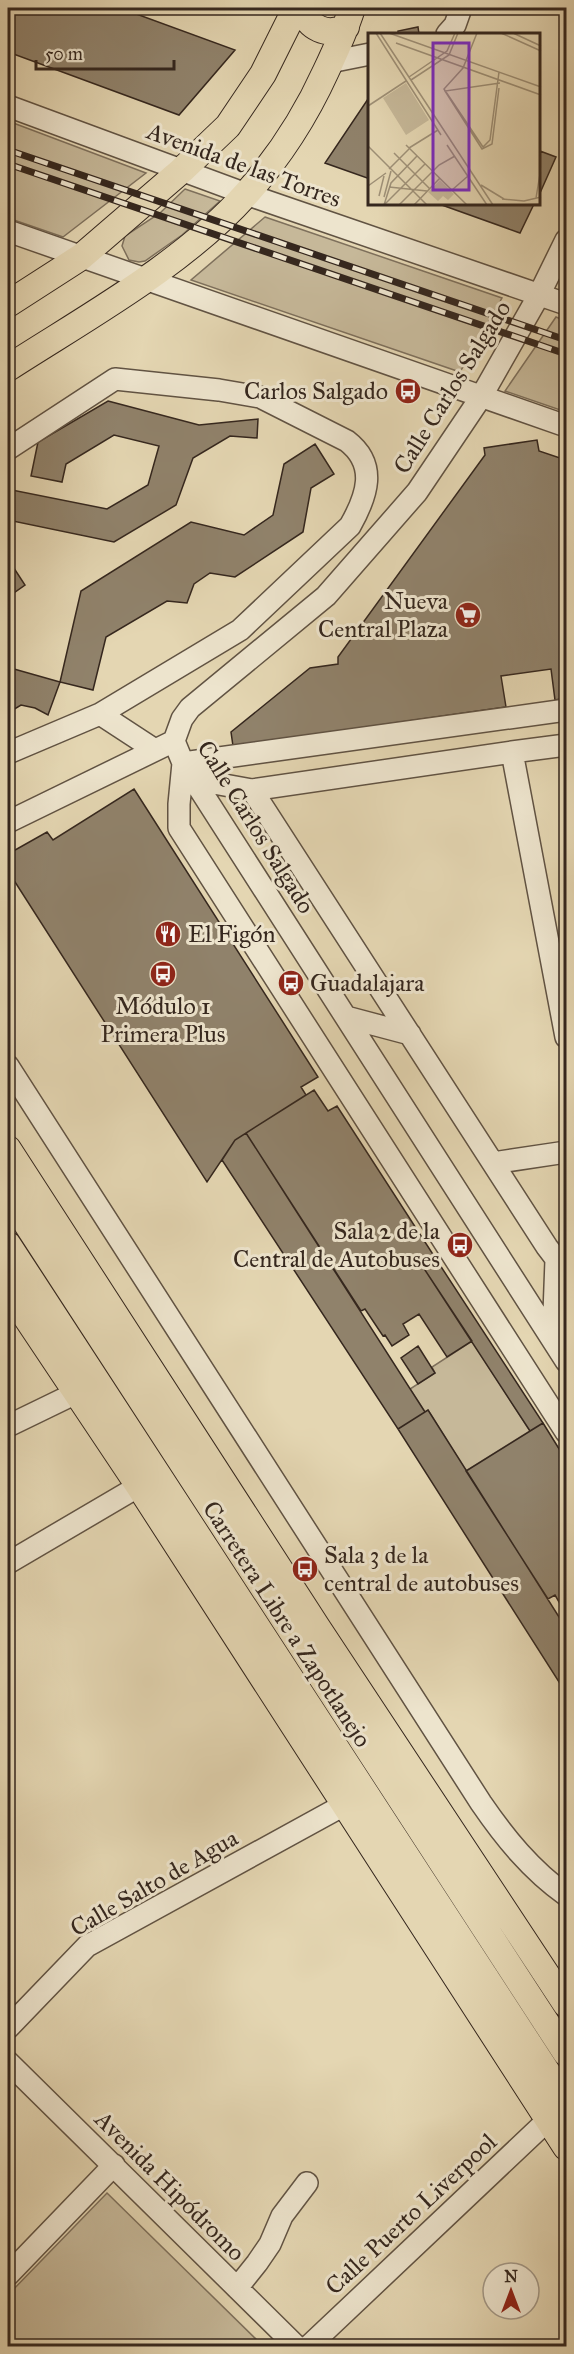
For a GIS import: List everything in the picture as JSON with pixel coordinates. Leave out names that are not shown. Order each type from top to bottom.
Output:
[{"type":"main road","points":[[8,304],[81,256],[182,170],[228,126],[263,74],[296,8]]},
{"type":"main road","points":[[302,8],[309,22],[323,31],[339,31],[349,17]]},
{"type":"main road","points":[[8,368],[145,279],[191,245],[246,194],[285,144],[314,97],[349,17]]},
{"type":"main road","name":"Carretera Libre a Zapotlanejo","points":[[8,1149],[317,1627],[567,2004]]},
{"type":"main road","name":"Carretera Libre a Zapotlanejo","points":[[8,1195],[567,2053]]},
{"type":"main road","name":"Carretera Libre a Zapotlanejo","points":[[8,1245],[567,2101]]},
{"type":"main road","name":"Carretera Libre a Zapotlanejo","points":[[8,1290],[139,1486],[567,2147]]},
{"type":"main road","points":[[317,1627],[380,1738],[446,1869]]},
{"type":"street","points":[[448,33],[455,25],[462,8]]},
{"type":"street","points":[[330,62],[368,54]]},
{"type":"street","name":"Avenida de las Torres","points":[[8,105],[246,194],[567,304]]},
{"type":"street","points":[[8,231],[567,426]]},
{"type":"street","name":"Calle Carlos Salgado","points":[[567,240],[539,295],[481,397],[417,492],[326,596],[190,708],[165,745],[186,768],[567,1361]]},
{"type":"street","points":[[8,449],[115,379],[219,390],[260,398],[347,441],[358,450],[365,464],[367,480],[362,506],[350,526],[240,630],[100,714],[8,753]]},
{"type":"street","points":[[186,768],[567,710]]},
{"type":"street","points":[[100,714],[165,745]]},
{"type":"street","points":[[8,822],[165,745]]},
{"type":"street","points":[[186,768],[208,782],[252,790],[567,745]]},
{"type":"street","points":[[512,752],[567,1037]]},
{"type":"street","points":[[186,768],[179,804],[179,828],[567,1432]]},
{"type":"street","points":[[252,790],[561,1266],[553,1340]]},
{"type":"street","points":[[346,1017],[410,1034]]},
{"type":"street","points":[[8,1066],[481,1803],[506,1839],[524,1859],[567,1895]]},
{"type":"street","points":[[494,1163],[567,1152]]},
{"type":"street","points":[[8,1426],[76,1393]]},
{"type":"street","points":[[8,1563],[139,1486]]},
{"type":"street","name":"Calle Salto de Agua","points":[[8,2028],[87,1946],[344,1805]]},
{"type":"street","name":"Avenida Hipódromo","points":[[8,2062],[296,2346]]},
{"type":"street","name":"Calle Puerto Liverpool","points":[[309,2346],[549,2119]]},
{"type":"street","points":[[8,2275],[114,2165]]},
{"type":"street","points":[[237,2288],[270,2244],[282,2216],[307,2182]]},
{"type":"shaded area","points":[[8,121],[146,173],[63,237],[8,218]]},
{"type":"shaded area","points":[[185,189],[220,201],[182,235],[145,261],[129,260],[122,246],[125,236],[160,213]]},
{"type":"shaded area","points":[[265,217],[502,298],[460,372],[191,280]]},
{"type":"shaded area","points":[[556,317],[566,321],[566,412],[505,391]]},
{"type":"shaded area","points":[[472,1341],[530,1431],[466,1471],[428,1410],[425,1412],[410,1389],[435,1373],[432,1367]]},
{"type":"shaded area","points":[[107,2193],[263,2346],[8,2346],[8,2295]]},
{"type":"building","points":[[8,8],[120,8],[235,50],[179,115],[8,52]]},
{"type":"building","points":[[418,27],[419,33],[398,33],[398,31]]},
{"type":"building","points":[[368,99],[368,178],[325,163]]},
{"type":"building","points":[[541,151],[556,157],[541,191]]},
{"type":"building","points":[[445,206],[533,206],[520,233]]},
{"type":"building","points":[[108,401],[199,425],[258,419],[257,438],[230,436],[193,458],[176,505],[114,542],[13,521],[8,525],[8,492],[12,490],[107,509],[148,485],[159,446],[114,435],[66,464],[62,482],[31,476],[38,442]]},
{"type":"building","name":"Nueva Central Plaza","points":[[537,440],[539,451],[566,460],[566,698],[555,700],[551,669],[501,676],[506,707],[233,746],[231,732],[310,668],[338,664],[338,657],[485,455],[484,448]]},
{"type":"building","points":[[315,444],[334,474],[311,488],[303,532],[235,577],[210,573],[194,584],[187,603],[167,601],[106,637],[93,690],[60,682],[81,591],[191,522],[244,535],[273,515],[284,464]]},
{"type":"building","points":[[8,559],[25,585],[8,597]]},
{"type":"building","points":[[14,669],[60,682],[48,715],[35,708],[21,705],[8,713],[8,673]]},
{"type":"building","name":"Módulo 1 Primera Plus","points":[[134,789],[318,1077],[301,1087],[306,1095],[235,1140],[207,1182],[8,871],[8,854],[47,832],[53,840]]},
{"type":"building","points":[[314,1090],[328,1111],[337,1106],[436,1259],[423,1267],[472,1341],[447,1357],[419,1314],[403,1324],[409,1335],[392,1346],[385,1335],[383,1336],[365,1309],[361,1311],[246,1133]]},
{"type":"building","points":[[246,1133],[425,1412],[398,1429],[222,1160],[235,1140]]},
{"type":"building","points":[[436,1259],[543,1423],[530,1431],[423,1267]]},
{"type":"building","points":[[418,1346],[435,1373],[418,1384],[401,1358]]},
{"type":"building","points":[[428,1410],[566,1628],[566,1693],[398,1429]]},
{"type":"building","points":[[543,1423],[566,1460],[566,1614],[555,1595],[548,1599],[466,1471]]},
{"type":"railway","points":[[8,150],[566,340]]},
{"type":"railway","points":[[8,164],[566,354]]},
{"type":"place","name":"Carlos Salgado","points":[[408,391]]},
{"type":"place","name":"Nueva Central Plaza","points":[[468,615]]},
{"type":"place","name":"El Figón","points":[[168,934]]},
{"type":"place","name":"Módulo 1 Primera Plus","points":[[163,974]]},
{"type":"place","name":"Guadalajara","points":[[291,983]]},
{"type":"place","name":"Sala 2 de la Central de Autobuses","points":[[460,1245]]},
{"type":"place","name":"Sala 3 de la central de autobuses","points":[[305,1569]]}]
